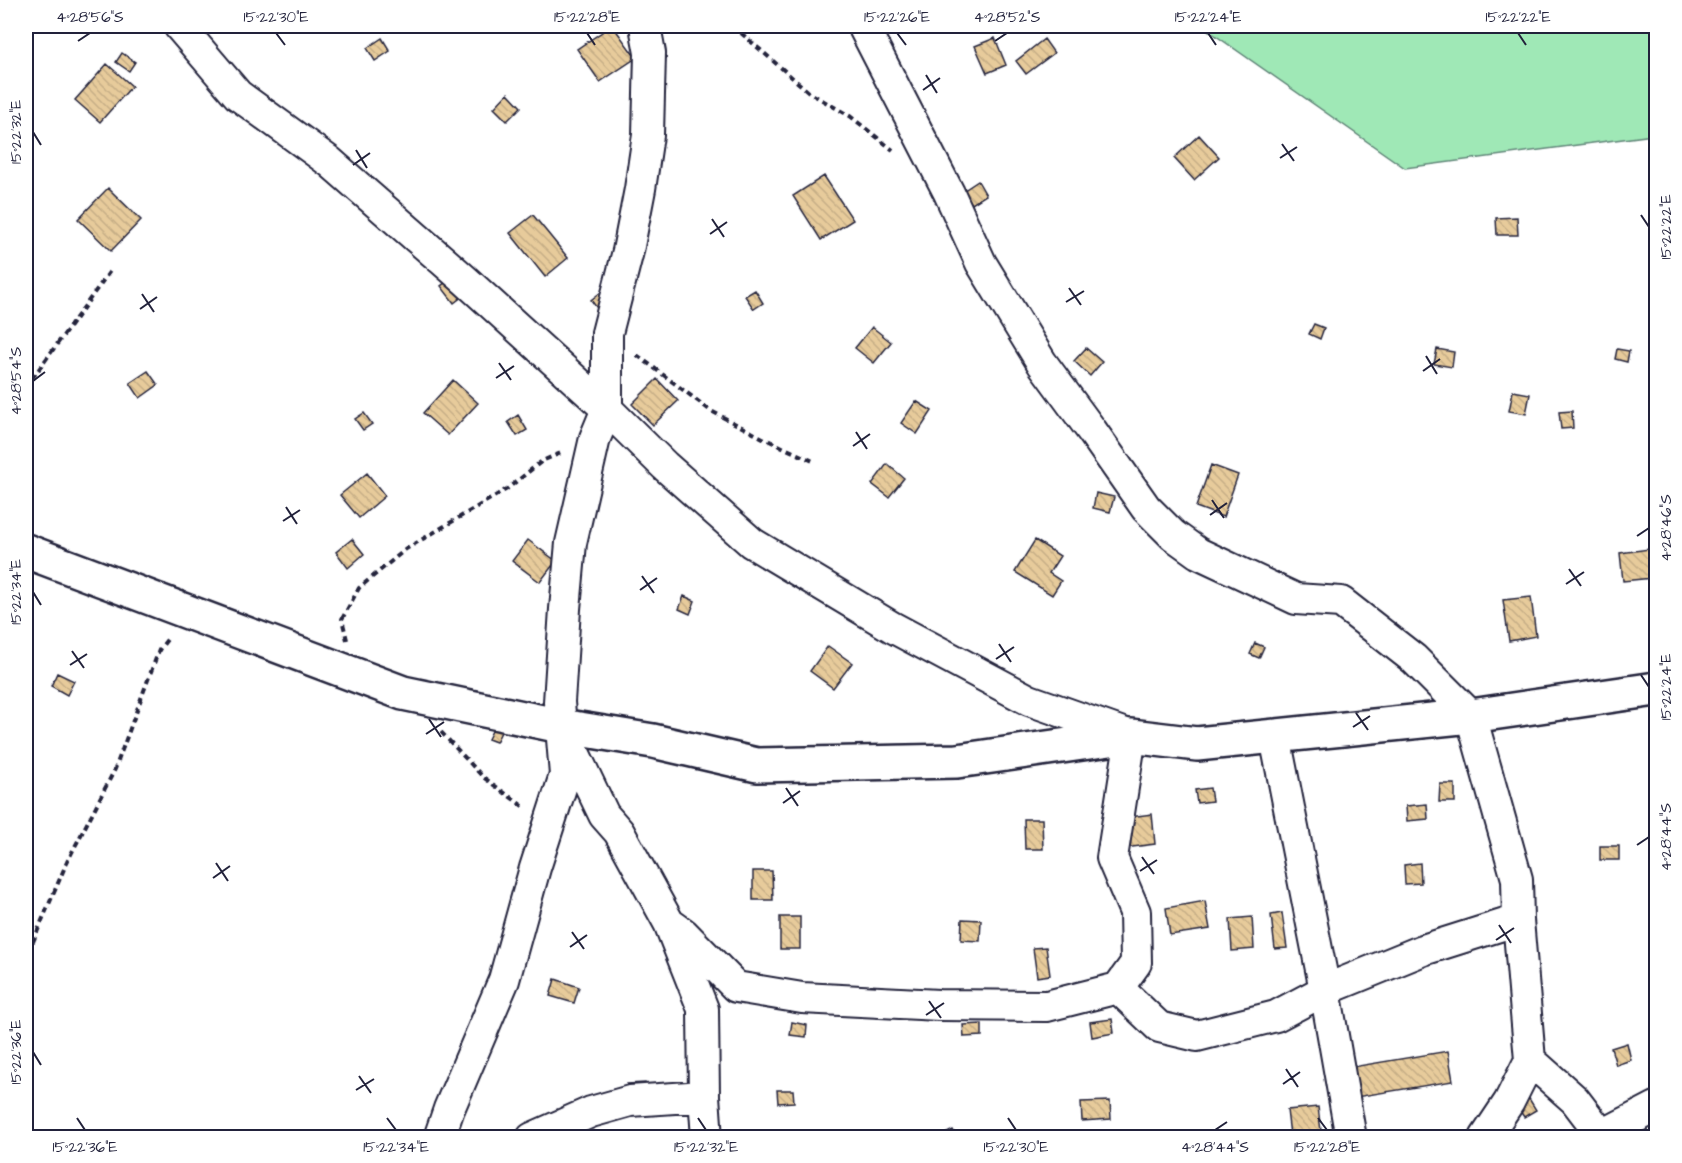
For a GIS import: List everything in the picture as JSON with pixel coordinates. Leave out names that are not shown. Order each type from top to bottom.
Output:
[{"type":"street","points":[[179,26],[238,95],[330,162],[465,279],[607,409],[665,466],[752,543],[892,627],[1029,700],[1131,736],[1197,744],[1471,716],[1656,689]]},
{"type":"street","points":[[438,1137],[504,980],[566,775],[559,702],[571,543],[595,438],[607,409],[607,333],[628,251],[648,135],[650,53],[645,26]]},
{"type":"street","points":[[863,26],[939,174],[981,263],[1042,363],[1146,508],[1173,535],[1209,558],[1296,599],[1341,602],[1414,659],[1471,716],[1517,879],[1518,920],[1530,1060],[1509,1102],[1485,1137]]},
{"type":"street","points":[[26,551],[403,693],[561,726],[653,741],[757,765],[957,761],[1131,736]]},
{"type":"street","points":[[561,726],[604,815],[619,832],[669,923],[703,1009],[707,1137]]},
{"type":"street","points":[[669,923],[683,933],[736,987],[802,998],[939,1005],[1047,1006],[1118,988],[1136,963],[1135,912],[1112,858],[1131,736]]},
{"type":"street","points":[[1275,737],[1325,990],[1351,1137]]},
{"type":"street","points":[[1118,988],[1159,1027],[1197,1036],[1276,1016],[1325,990],[1423,950],[1518,920]]},
{"type":"street","points":[[1530,1060],[1575,1100],[1603,1136],[1656,1107]]},
{"type":"street","points":[[532,1137],[591,1112],[630,1101],[704,1096]]},
{"type":"path","points":[[733,26],[810,93],[850,116],[895,151]]},
{"type":"path","points":[[26,387],[110,271]]},
{"type":"path","points":[[607,333],[711,411],[813,461]]},
{"type":"path","points":[[350,674],[342,619],[359,588],[406,549],[507,489],[542,461],[595,438]]},
{"type":"path","points":[[26,950],[32,944],[67,862],[115,769],[159,650],[188,613]]},
{"type":"path","points":[[435,727],[483,777],[549,826]]},
{"type":"green space","points":[[1202,26],[1656,26],[1656,131],[1653,135],[1405,168]]},
{"type":"building","points":[[611,26],[636,58],[600,82],[577,49]]},
{"type":"building","points":[[824,26],[840,26],[828,32]]},
{"type":"building","points":[[382,38],[390,51],[375,61],[367,48]]},
{"type":"building","points":[[995,38],[1006,65],[987,73],[975,46]]},
{"type":"building","points":[[1044,39],[1054,53],[1026,74],[1016,61]]},
{"type":"building","points":[[122,53],[135,62],[129,71],[116,62]]},
{"type":"building","points":[[107,64],[132,86],[100,122],[75,100]]},
{"type":"building","points":[[508,93],[521,107],[507,121],[494,108]]},
{"type":"building","points":[[1199,135],[1219,157],[1194,180],[1174,158]]},
{"type":"building","points":[[824,176],[853,220],[821,240],[793,196]]},
{"type":"building","points":[[978,181],[986,195],[972,204],[963,191]]},
{"type":"building","points":[[108,188],[141,220],[111,251],[78,219]]},
{"type":"building","points":[[533,215],[568,258],[545,277],[510,233]]},
{"type":"building","points":[[1517,217],[1518,235],[1497,235],[1496,218]]},
{"type":"building","points":[[455,275],[468,292],[454,303],[441,286]]},
{"type":"building","points":[[605,289],[599,311],[591,300]]},
{"type":"building","points":[[755,290],[763,303],[754,309],[745,296]]},
{"type":"building","points":[[1314,324],[1324,328],[1320,339],[1309,334]]},
{"type":"building","points":[[872,327],[891,342],[874,363],[855,348]]},
{"type":"building","points":[[1086,348],[1102,362],[1090,376],[1074,361]]},
{"type":"building","points":[[1437,349],[1454,352],[1452,367],[1434,364]]},
{"type":"building","points":[[1617,349],[1629,351],[1627,362],[1615,359]]},
{"type":"building","points":[[148,371],[158,385],[140,398],[130,383]]},
{"type":"building","points":[[657,379],[678,401],[653,425],[632,404]]},
{"type":"building","points":[[453,380],[478,403],[448,435],[423,413]]},
{"type":"building","points":[[1513,391],[1530,394],[1526,414],[1509,411]]},
{"type":"building","points":[[916,401],[932,411],[917,434],[901,423]]},
{"type":"building","points":[[1572,411],[1573,428],[1561,429],[1559,412]]},
{"type":"building","points":[[364,413],[372,424],[363,430],[355,419]]},
{"type":"building","points":[[518,415],[527,430],[517,436],[508,422]]},
{"type":"building","points":[[887,464],[904,478],[889,497],[872,484]]},
{"type":"building","points":[[1211,465],[1238,475],[1223,517],[1196,507]]},
{"type":"building","points":[[367,473],[385,496],[359,518],[340,495]]},
{"type":"building","points":[[1096,493],[1114,497],[1110,512],[1093,508]]},
{"type":"building","points":[[352,539],[364,554],[348,568],[336,552]]},
{"type":"building","points":[[528,540],[556,561],[540,582],[512,561]]},
{"type":"building","points":[[1035,540],[1060,556],[1049,573],[1061,581],[1052,595],[1015,572]]},
{"type":"building","points":[[1649,549],[1652,578],[1623,581],[1620,553]]},
{"type":"building","points":[[684,596],[695,601],[690,614],[679,609]]},
{"type":"building","points":[[1531,597],[1536,636],[1509,641],[1503,600]]},
{"type":"building","points":[[1255,643],[1264,647],[1259,658],[1250,654]]},
{"type":"building","points":[[828,646],[852,663],[833,688],[810,671]]},
{"type":"building","points":[[57,673],[74,681],[67,695],[51,686]]},
{"type":"building","points":[[495,725],[503,728],[496,742],[488,739]]},
{"type":"building","points":[[1440,784],[1455,784],[1455,802],[1439,802]]},
{"type":"building","points":[[1210,788],[1212,801],[1197,803],[1195,790]]},
{"type":"building","points":[[1427,804],[1428,819],[1407,821],[1406,806]]},
{"type":"building","points":[[1152,814],[1155,844],[1125,848],[1122,818]]},
{"type":"building","points":[[1024,819],[1042,819],[1043,849],[1025,849]]},
{"type":"building","points":[[1600,846],[1619,846],[1619,860],[1600,860]]},
{"type":"building","points":[[1420,863],[1421,883],[1405,884],[1404,865]]},
{"type":"building","points":[[753,871],[772,871],[773,900],[753,900]]},
{"type":"building","points":[[1205,901],[1210,929],[1170,935],[1166,908]]},
{"type":"building","points":[[1282,913],[1287,948],[1275,949],[1271,915]]},
{"type":"building","points":[[780,917],[800,917],[800,949],[780,949]]},
{"type":"building","points":[[1252,917],[1254,949],[1232,951],[1230,919]]},
{"type":"building","points":[[962,919],[981,920],[980,941],[961,940]]},
{"type":"building","points":[[1046,947],[1050,975],[1037,977],[1033,948]]},
{"type":"building","points":[[555,979],[579,987],[574,1003],[550,996]]},
{"type":"building","points":[[1112,1019],[1114,1033],[1092,1037],[1090,1022]]},
{"type":"building","points":[[792,1022],[807,1025],[806,1037],[790,1035]]},
{"type":"building","points":[[982,1024],[982,1036],[964,1037],[963,1025]]},
{"type":"building","points":[[1627,1043],[1631,1060],[1616,1065],[1611,1048]]},
{"type":"building","points":[[1448,1051],[1453,1081],[1356,1097],[1352,1067]]},
{"type":"building","points":[[645,1083],[645,1094],[627,1095],[627,1084]]},
{"type":"building","points":[[777,1090],[793,1090],[794,1102],[778,1103]]},
{"type":"building","points":[[1528,1097],[1536,1110],[1524,1117],[1516,1105]]},
{"type":"building","points":[[1110,1101],[1111,1119],[1082,1121],[1081,1102]]},
{"type":"building","points":[[1318,1107],[1321,1131],[1290,1135],[1287,1110]]},
{"type":"building","points":[[953,1130],[956,1138],[937,1138]]}]
